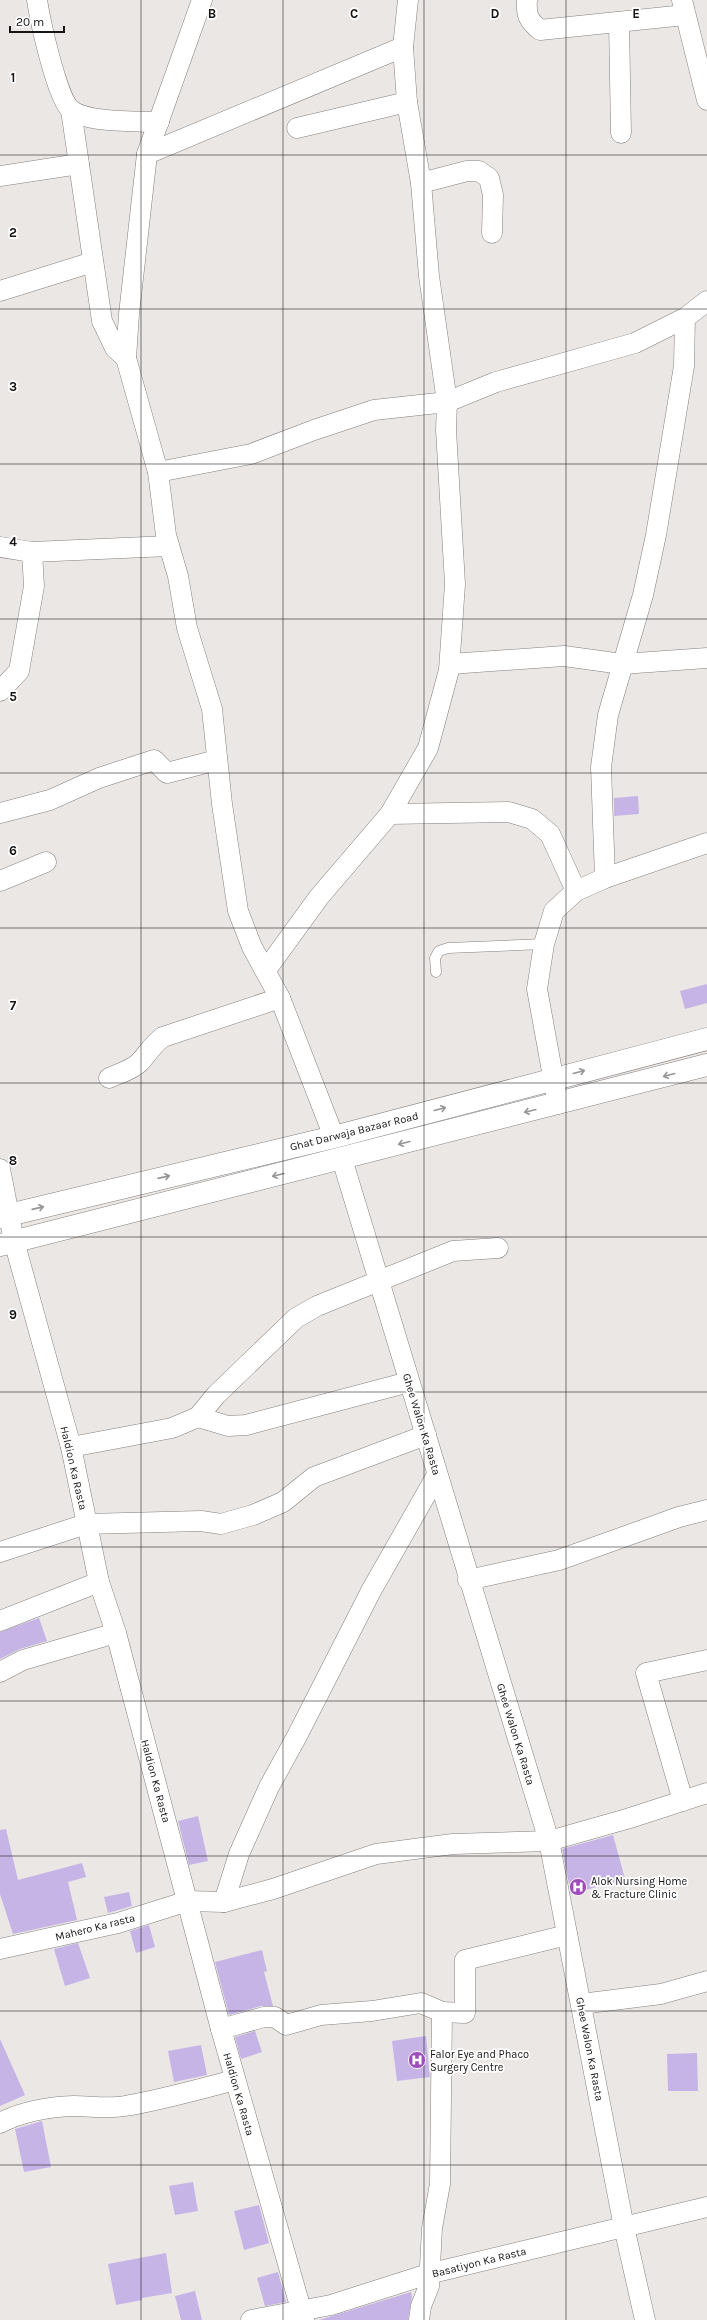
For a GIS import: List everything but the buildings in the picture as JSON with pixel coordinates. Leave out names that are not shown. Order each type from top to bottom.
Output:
[{"type":"street","points":[[37,0],[60,95],[71,110],[102,321],[115,348],[126,358]]},
{"type":"street","points":[[202,0],[147,154],[129,314],[126,358],[158,472],[169,546],[178,576],[187,628],[212,709],[226,835],[238,911],[252,947],[266,970],[280,998],[342,1158]]},
{"type":"street","points":[[266,970],[319,897],[390,814],[428,748],[450,664],[455,584],[446,430],[447,402],[428,276],[421,183],[407,102],[403,47],[408,0]]},
{"type":"street","points":[[527,0],[526,13],[530,22],[540,30],[619,22],[684,8],[707,100]]},
{"type":"street","points":[[619,22],[621,133]]},
{"type":"street","points":[[147,154],[403,47]]},
{"type":"street","points":[[297,128],[407,102]]},
{"type":"street","points":[[71,110],[87,117],[158,122]]},
{"type":"street","points":[[0,176],[79,164]]},
{"type":"street","points":[[421,183],[468,171],[479,171],[489,178],[493,195],[492,233]]},
{"type":"street","points":[[0,291],[93,262]]},
{"type":"street","points":[[158,472],[252,454],[314,430],[374,410],[447,402],[496,382],[635,343],[685,318],[707,301]]},
{"type":"street","points":[[605,878],[601,767],[608,715],[643,595],[664,488],[684,366],[685,318]]},
{"type":"street","points":[[0,547],[32,552],[169,546]]},
{"type":"street","points":[[0,691],[19,672],[34,586],[32,552]]},
{"type":"street","points":[[450,664],[564,656],[622,664],[707,658]]},
{"type":"street","points":[[0,813],[50,800],[99,778],[154,760],[167,773],[217,760]]},
{"type":"street","points":[[390,814],[509,812],[532,819],[550,834],[576,891]]},
{"type":"street","points":[[558,1104],[552,1079],[537,989],[544,944],[554,911],[576,891],[605,878],[707,844]]},
{"type":"street","points":[[0,881],[46,862]]},
{"type":"street","points":[[109,1078],[132,1068],[141,1061],[153,1044],[163,1037],[280,998]]},
{"type":"street","name":"Ghat Darwaja Bazaar Road","points":[[5,1216],[334,1137],[707,1039]]},
{"type":"street","points":[[7,1243],[707,1065]]},
{"type":"street","name":"Ghee Walon Ka Rasta","points":[[342,1158],[426,1435],[468,1580],[549,1840],[624,2227],[645,2320]]},
{"type":"street","name":"Haldion Ka Rasta","points":[[0,1169],[7,1243],[71,1447],[99,1582],[116,1633],[188,1901],[193,1928],[302,2315]]},
{"type":"street","points":[[71,1447],[172,1428],[198,1416],[216,1395],[296,1318],[317,1306],[378,1280],[453,1251],[498,1248]]},
{"type":"street","points":[[198,1416],[228,1426],[246,1425],[409,1382]]},
{"type":"street","points":[[0,1552],[86,1524],[201,1520],[221,1524],[253,1515],[283,1502],[314,1477],[426,1435]]},
{"type":"street","points":[[224,1902],[239,1854],[268,1787],[297,1736],[371,1591],[437,1475]]},
{"type":"street","points":[[468,1580],[559,1560],[679,1517],[707,1510]]},
{"type":"street","points":[[0,1621],[99,1582]]},
{"type":"street","points":[[0,1672],[23,1660],[116,1633]]},
{"type":"street","points":[[683,1801],[646,1673],[707,1660]]},
{"type":"street","name":"Mahero Ka rasta","points":[[0,1949],[118,1923],[188,1901],[224,1902],[273,1889],[376,1854],[453,1844],[549,1840],[707,1793]]},
{"type":"street","points":[[221,2029],[264,2017],[275,2017],[286,2025],[320,2015],[372,2011],[421,2003],[442,2012],[465,2013],[465,1960],[567,1935]]},
{"type":"street","points":[[581,2004],[661,1994],[707,1980]]},
{"type":"street","points":[[419,2320],[421,2306],[429,2286],[428,2274],[432,2228],[440,2184],[442,2012]]},
{"type":"street","points":[[0,2123],[24,2113],[44,2109],[75,2106],[124,2106],[235,2080]]},
{"type":"street","name":"Basatiyon Ka Rasta","points":[[251,2320],[302,2315],[428,2274],[707,2207]]},
{"type":"lane","points":[[436,972],[435,958],[439,951],[448,948],[544,944]]},
{"type":"place","name":"Alok Nursing Home & Fracture Clinic","points":[[578,1887]]},
{"type":"place","name":"Falor Eye and Phaco Surgery Centre","points":[[417,2060]]}]
